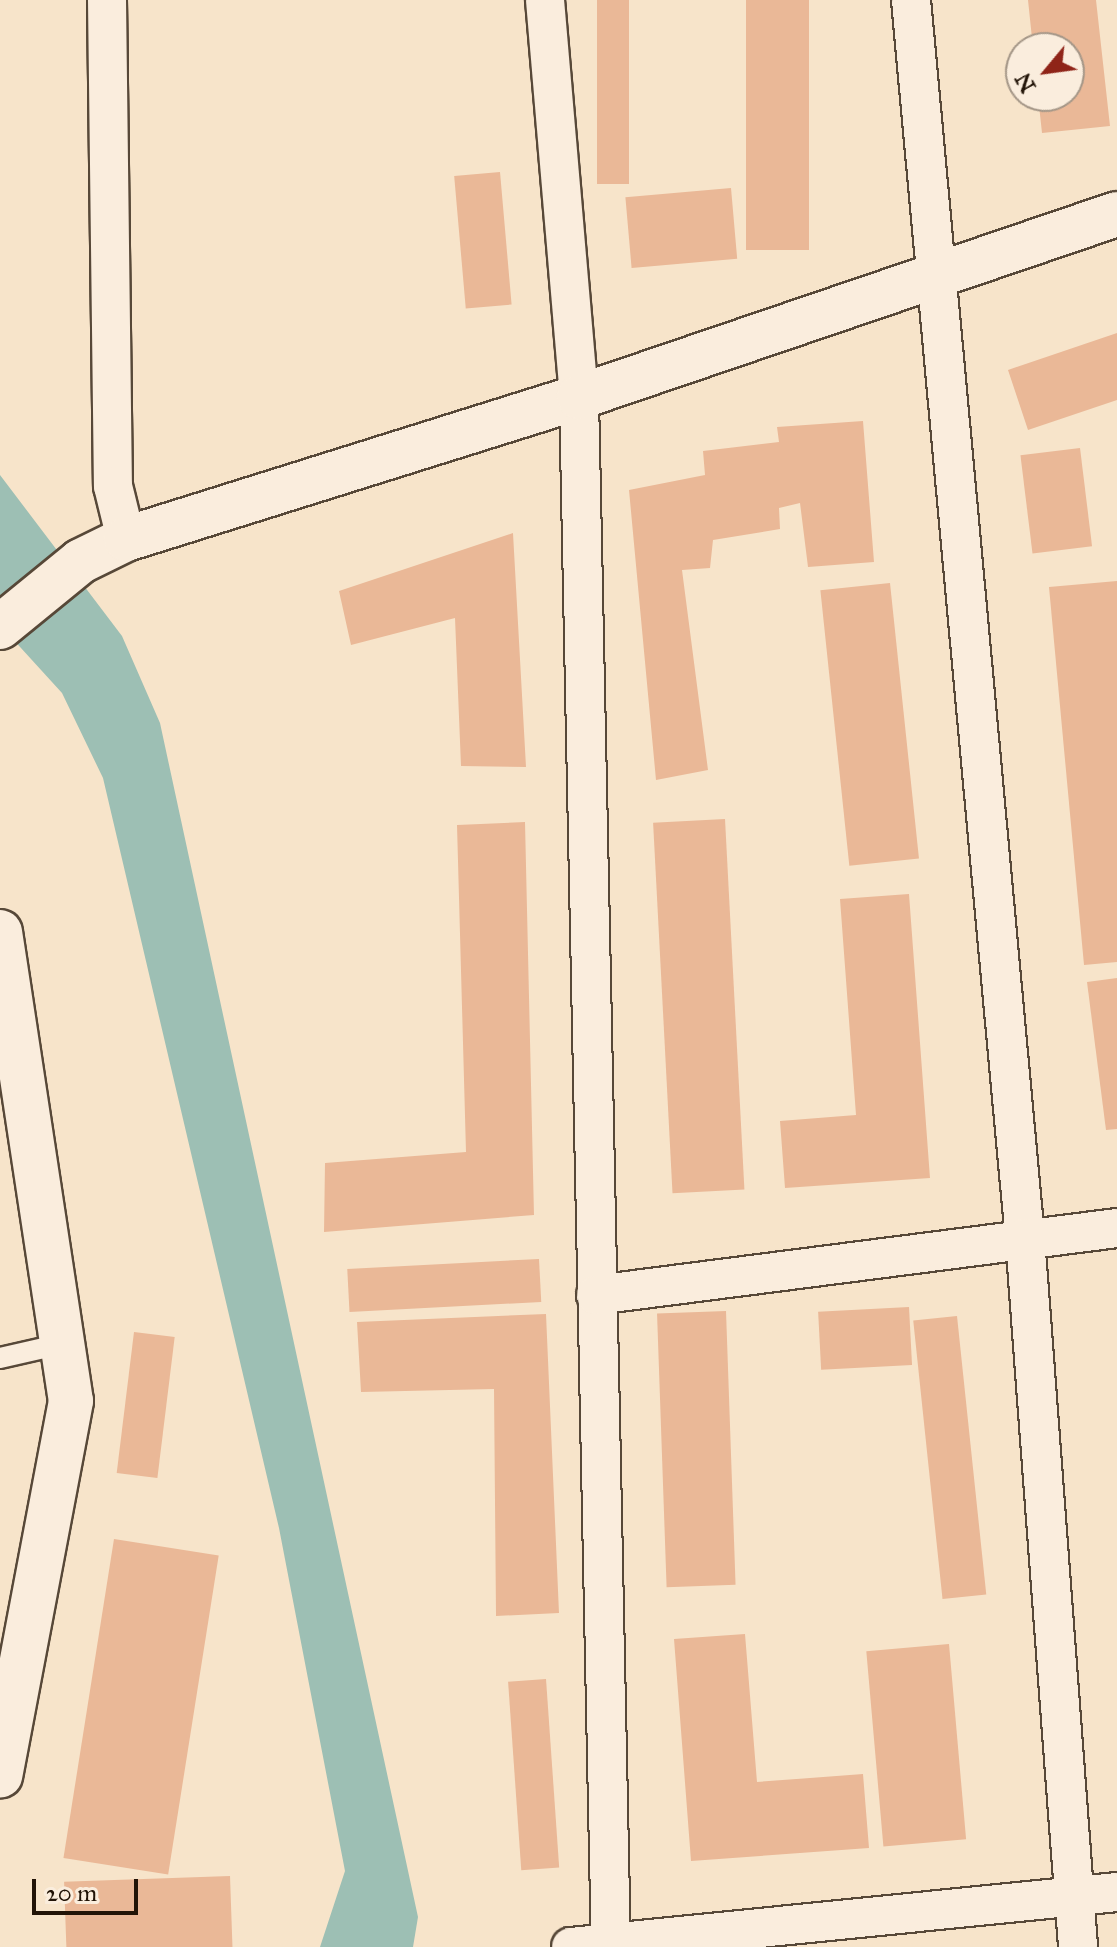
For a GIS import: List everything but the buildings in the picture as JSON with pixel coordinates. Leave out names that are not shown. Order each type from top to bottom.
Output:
[{"type":"street","points":[[107,0],[113,486],[126,539]]},
{"type":"street","points":[[545,0],[579,397],[611,1945]]},
{"type":"street","points":[[911,0],[1025,1238],[1078,1947]]},
{"type":"street","points":[[0,627],[81,561],[126,539],[579,397],[1117,214]]},
{"type":"street","points":[[0,932],[71,1401],[0,1775]]},
{"type":"street","points":[[596,1295],[1117,1228]]},
{"type":"street","points":[[571,1947],[1117,1892]]},
{"type":"lane","points":[[0,1358],[61,1344]]},
{"type":"water","points":[[0,475],[122,636],[160,723],[418,1917],[413,1947],[320,1947],[345,1871],[279,1528],[103,778],[62,693],[0,625]]}]
